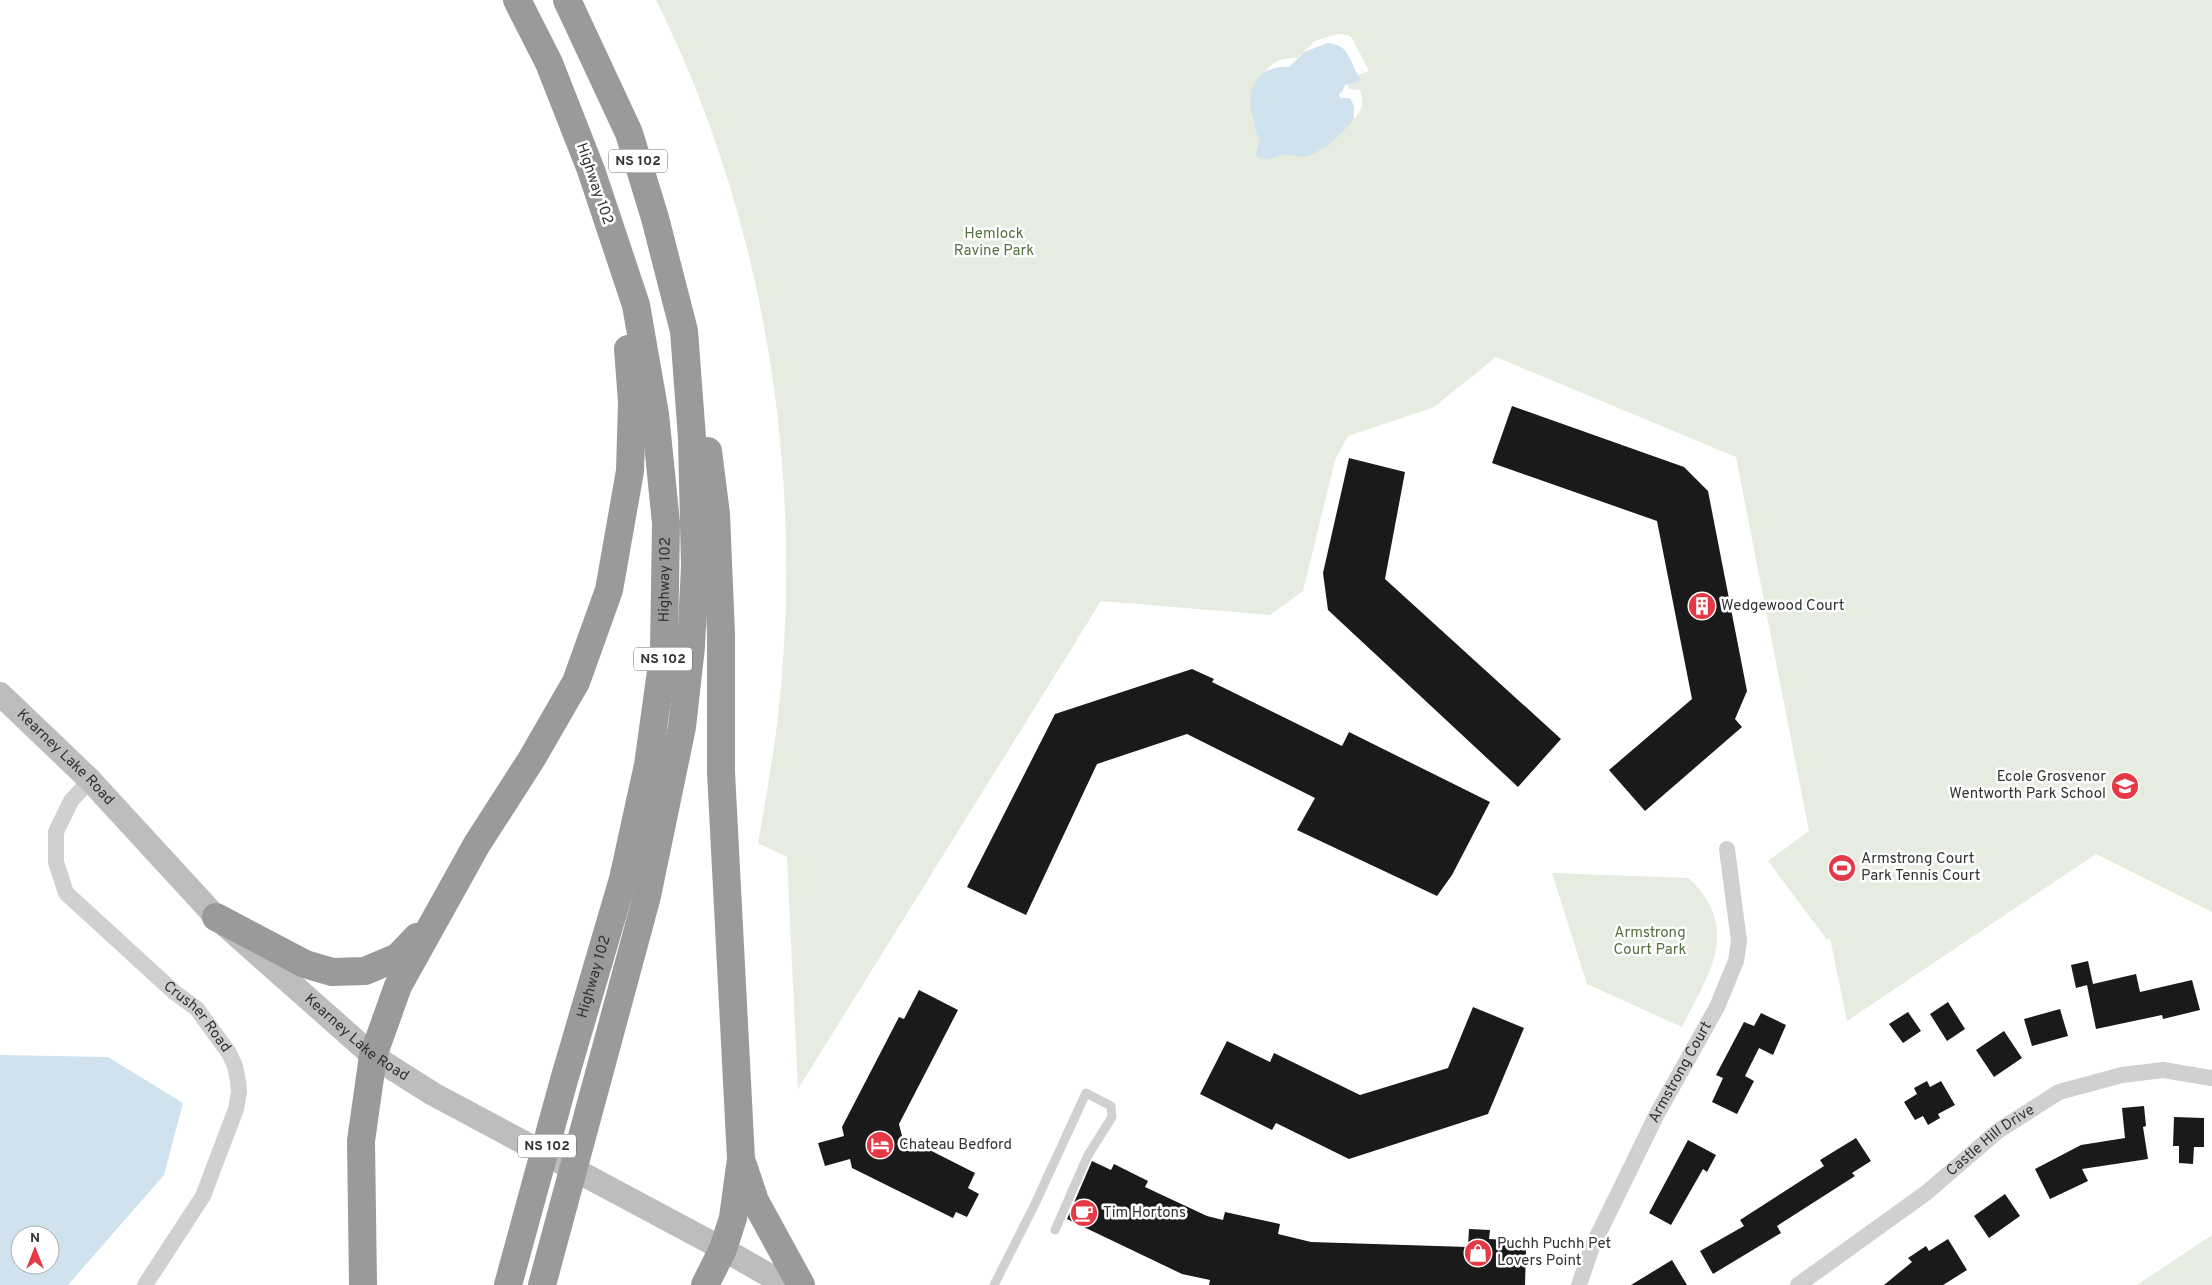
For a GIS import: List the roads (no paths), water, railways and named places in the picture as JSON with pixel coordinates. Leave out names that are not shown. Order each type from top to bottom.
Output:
[{"type":"highway","name":"Highway 102","points":[[508,1285],[564,1080],[623,879],[648,764],[664,650],[666,523],[655,414],[636,306],[610,234],[591,170],[549,63],[517,0]]},
{"type":"highway","name":"Highway 102","points":[[542,1285],[647,896],[682,727],[691,647],[695,566],[692,438],[684,332],[658,228],[629,132],[567,0]]},
{"type":"highway","points":[[363,1285],[361,1142],[373,1056],[398,986],[477,844],[531,760],[576,682],[609,590],[630,471],[632,402],[627,337],[610,234]]},
{"type":"highway","points":[[684,332],[704,424],[716,514],[721,634],[721,772],[741,1159],[733,1218],[723,1249],[705,1285]]},
{"type":"highway","points":[[216,917],[305,964],[332,972],[365,971],[398,957],[437,916]]},
{"type":"highway","points":[[741,1159],[755,1201],[801,1285]]},
{"type":"main road","name":"Kearney Lake Road","points":[[0,694],[90,780],[216,917],[373,1056],[433,1094],[723,1249],[786,1285]]},
{"type":"street","name":"Crusher Road","points":[[90,780],[71,801],[56,832],[56,862],[66,893],[173,991],[197,1009],[229,1053],[235,1066],[238,1081],[239,1092],[236,1109],[203,1196],[145,1285]]},
{"type":"street","name":"Armstrong Court","points":[[1579,1285],[1592,1247],[1657,1114],[1717,1007],[1736,961],[1740,941],[1727,849]]},
{"type":"street","name":"Castle Hill Drive","points":[[1798,1285],[1926,1193],[1998,1131],[2059,1092],[2122,1075],[2163,1070],[2212,1078]]},
{"type":"lane","points":[[994,1285],[1034,1206],[1086,1093],[1111,1106],[1112,1117],[1087,1156],[1055,1230]]},
{"type":"water","points":[[1328,43],[1336,44],[1345,51],[1360,78],[1360,81],[1345,85],[1339,94],[1340,98],[1350,98],[1354,106],[1354,118],[1324,148],[1309,155],[1302,157],[1283,155],[1268,159],[1258,157],[1256,154],[1260,140],[1250,104],[1253,87],[1257,80],[1270,70],[1279,67],[1289,67],[1304,52]]},
{"type":"water","points":[[0,1055],[108,1057],[183,1103],[164,1175],[68,1285],[0,1285]]},
{"type":"place","name":"Wedgewood Court","points":[[1702,606]]},
{"type":"place","name":"Ecole Grosvenor Wentworth Park School","points":[[2125,786]]},
{"type":"place","name":"Armstrong Court Park Tennis Court","points":[[1842,868]]},
{"type":"place","name":"Chateau Bedford","points":[[880,1145]]},
{"type":"place","name":"Tim Hortons","points":[[1084,1213]]},
{"type":"place","name":"Puchh Puchh Pet Lovers Point","points":[[1478,1253]]},
{"type":"park label","name":"Hemlock Ravine Park","points":[[994,242]]},
{"type":"park label","name":"Armstrong Court Park","points":[[1650,942]]}]
